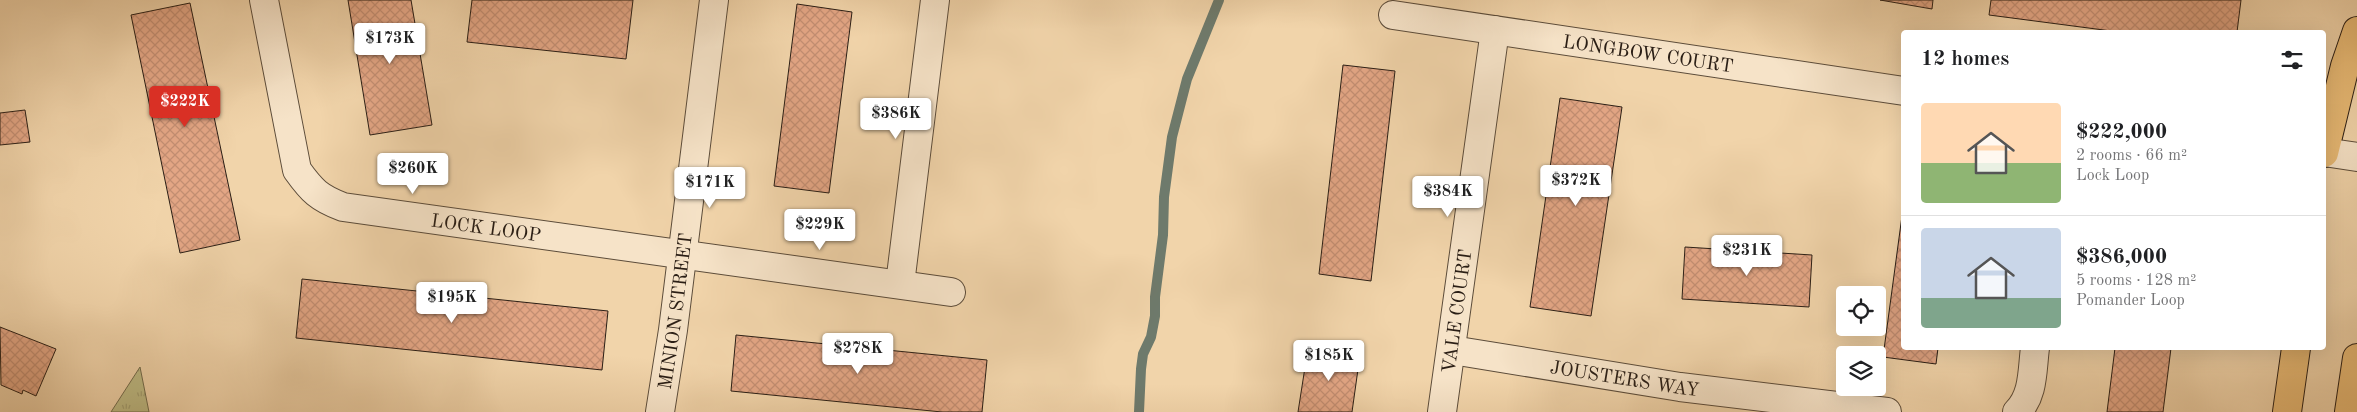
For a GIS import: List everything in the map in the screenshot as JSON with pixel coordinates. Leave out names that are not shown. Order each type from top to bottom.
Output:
[{"type":"main road","points":[[2326,145],[2345,66],[2357,31]]},
{"type":"main road","points":[[2287,412],[2296,350]]},
{"type":"main road","points":[[2349,412],[2357,358]]},
{"type":"street","name":"LOCK LOOP","points":[[264,0],[297,170],[310,188],[323,199],[343,207],[952,292]]},
{"type":"street","name":"MINION STREET","points":[[660,412],[683,253],[714,0]]},
{"type":"street","points":[[900,284],[934,0]]},
{"type":"street","name":"LONGBOW COURT","points":[[1393,15],[1901,91]]},
{"type":"street","name":"VALE COURT","points":[[1442,412],[1496,30]]},
{"type":"street","points":[[2326,153],[2357,157]]},
{"type":"street","name":"JOUSTERS WAY","points":[[1452,350],[1680,387],[1887,412]]},
{"type":"street","points":[[2017,412],[2025,404],[2029,395],[2035,350]]},
{"type":"green space","points":[[140,367],[149,412],[111,412]]},
{"type":"building","points":[[348,0],[411,0],[432,125],[370,135]]},
{"type":"building","points":[[472,0],[633,0],[626,59],[467,42]]},
{"type":"building","points":[[1880,0],[1933,0],[1932,9]]},
{"type":"building","points":[[1991,0],[2241,0],[2237,30],[2104,30],[1989,15]]},
{"type":"building","points":[[190,3],[240,240],[180,253],[131,15]]},
{"type":"building","points":[[797,4],[852,12],[829,193],[774,186]]},
{"type":"building","points":[[1343,65],[1395,71],[1371,281],[1319,274]]},
{"type":"building","points":[[1560,98],[1622,107],[1591,316],[1530,307]]},
{"type":"building","points":[[25,110],[30,142],[0,145],[0,113]]},
{"type":"building","points":[[1901,223],[1901,350],[1938,350],[1936,364],[1886,357],[1886,346],[1884,346]]},
{"type":"building","points":[[1685,247],[1812,255],[1809,307],[1682,299]]},
{"type":"building","points":[[302,279],[608,311],[602,370],[296,338]]},
{"type":"building","points":[[0,327],[56,349],[36,396],[23,390],[22,394],[1,385]]},
{"type":"building","points":[[736,335],[987,360],[982,412],[942,412],[731,391]]},
{"type":"building","points":[[1308,348],[1360,355],[1352,412],[1298,412]]},
{"type":"building","points":[[2115,350],[2171,350],[2163,412],[2107,412]]},
{"type":"waterway","points":[[1139,412],[1143,354],[1151,337],[1155,316],[1155,297],[1163,235],[1164,197],[1172,137],[1187,79],[1219,0]]}]
